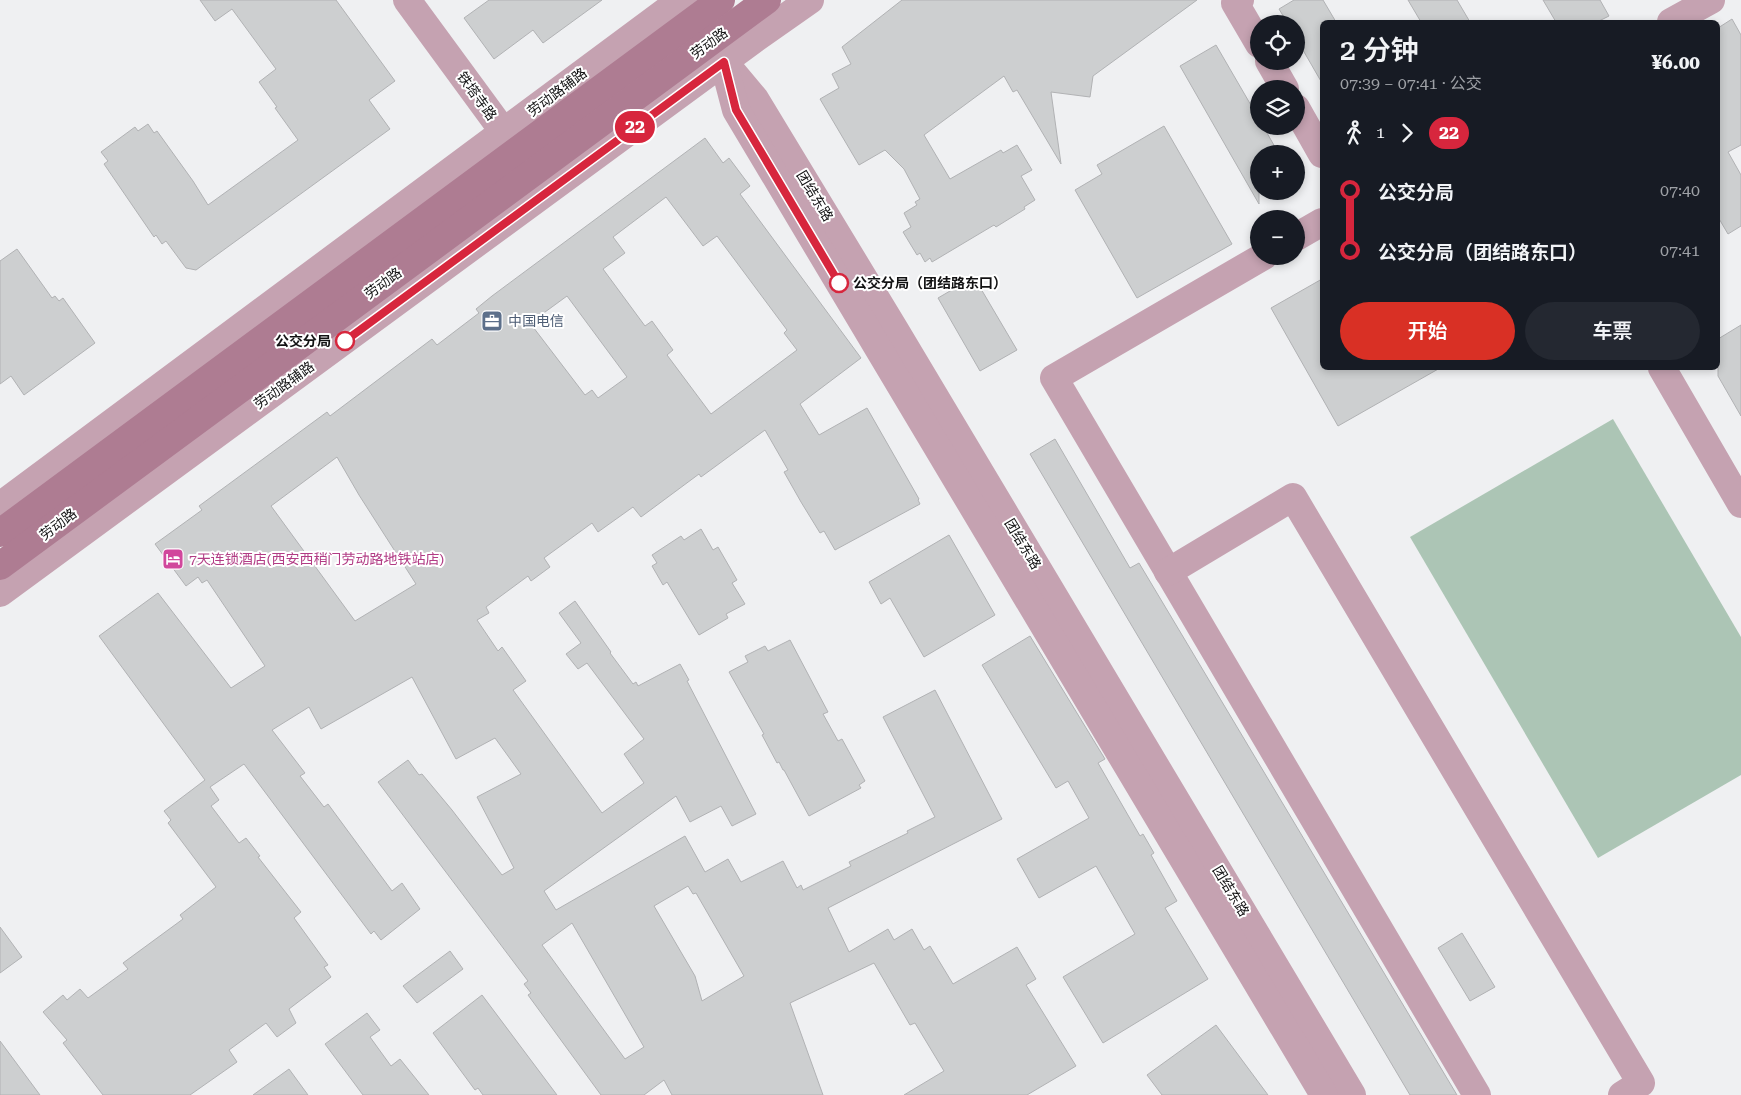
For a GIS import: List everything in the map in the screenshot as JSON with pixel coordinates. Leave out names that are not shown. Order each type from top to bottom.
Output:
[{"type":"main road","name":"劳动路","points":[[0,566],[525,162],[686,7],[722,0]]},
{"type":"main road","name":"劳动路","points":[[0,533],[525,162],[717,52],[767,0]]},
{"type":"street","name":"铁塔寺路","points":[[407,0],[525,162]]},
{"type":"street","points":[[810,0],[717,52],[736,110],[1324,1095]]},
{"type":"street","points":[[1240,0],[1235,3],[1250,29]]},
{"type":"street","points":[[1675,20],[1711,0]]},
{"type":"street","name":"团结东路","points":[[686,7],[717,52],[755,99],[1352,1095]]},
{"type":"street","points":[[1305,124],[1320,150]]},
{"type":"street","points":[[0,506],[525,162]]},
{"type":"street","name":"劳动路辅路","points":[[0,594],[525,162]]},
{"type":"street","points":[[1305,232],[1320,223]]},
{"type":"street","points":[[1250,264],[1054,378],[1477,1095]]},
{"type":"street","points":[[1663,370],[1741,504]]},
{"type":"street","points":[[1168,572],[1293,498],[1640,1084],[1622,1095]]},
{"type":"green space","points":[[1613,419],[1741,637],[1741,775],[1598,858],[1410,537]]},
{"type":"building","points":[[200,0],[336,0],[395,81],[369,100],[390,129],[196,270],[186,268],[166,241],[162,244],[156,235],[154,237],[104,164],[108,161],[101,152],[135,127],[138,131],[148,124],[154,133],[157,131],[208,205],[298,140],[259,82],[276,69],[232,9],[215,21]]},
{"type":"building","points":[[489,0],[602,0],[543,43],[533,30],[494,59],[464,18]]},
{"type":"building","points":[[902,0],[1197,0],[1093,76],[1090,97],[1051,92],[1061,164],[1017,90],[1013,92],[1004,76],[924,135],[950,179],[1001,150],[1003,153],[1017,145],[1032,170],[1021,176],[1035,200],[1024,207],[1025,209],[996,227],[994,225],[932,262],[930,258],[925,262],[920,253],[917,255],[903,232],[911,227],[904,213],[917,205],[915,202],[920,199],[904,169],[885,150],[859,165],[820,99],[839,88],[832,74],[851,64],[842,47]]},
{"type":"building","points":[[1294,0],[1323,0],[1335,20],[1320,20],[1320,80],[1305,54],[1305,15],[1283,15],[1279,9]]},
{"type":"building","points":[[1408,0],[1457,0],[1469,20],[1420,20]]},
{"type":"building","points":[[1543,0],[1600,0],[1609,16],[1601,20],[1555,20]]},
{"type":"building","points":[[1732,19],[1741,35],[1741,145],[1728,152],[1741,175],[1741,226],[1728,234],[1720,220],[1720,27]]},
{"type":"building","points":[[1216,45],[1250,104],[1250,135],[1268,135],[1274,145],[1250,145],[1250,188],[1180,66]]},
{"type":"building","points":[[1164,126],[1232,244],[1137,298],[1075,190],[1102,174],[1097,165]]},
{"type":"building","points":[[705,138],[723,163],[729,158],[750,186],[740,194],[861,358],[800,404],[819,435],[867,408],[919,499],[920,504],[835,550],[824,531],[820,533],[801,502],[784,472],[788,470],[765,430],[701,477],[699,474],[641,517],[633,507],[598,532],[592,523],[544,558],[550,567],[531,581],[528,576],[486,607],[489,613],[477,620],[498,651],[502,647],[526,681],[513,690],[602,813],[644,783],[624,754],[644,739],[587,663],[578,669],[566,654],[581,643],[559,613],[575,601],[633,684],[636,682],[638,686],[680,664],[756,814],[732,826],[721,806],[690,822],[676,796],[544,891],[556,910],[685,836],[705,872],[728,859],[741,882],[783,861],[797,888],[801,885],[803,890],[851,866],[849,862],[908,833],[907,831],[935,817],[883,717],[935,690],[1002,819],[828,908],[849,952],[888,929],[894,940],[912,929],[924,950],[930,946],[953,984],[1017,947],[1036,979],[1026,985],[1076,1066],[1027,1095],[904,1095],[944,1071],[915,1023],[910,1025],[874,963],[790,1003],[823,1095],[672,1095],[664,1080],[644,1095],[601,1095],[528,995],[531,993],[524,984],[528,981],[378,782],[408,760],[419,775],[422,774],[452,810],[502,875],[514,868],[477,797],[521,774],[495,738],[456,759],[412,677],[321,729],[309,707],[272,730],[305,773],[300,776],[324,807],[328,804],[392,891],[402,883],[420,909],[381,940],[374,931],[371,934],[244,764],[210,787],[219,800],[211,806],[239,843],[246,838],[260,856],[258,857],[301,912],[294,918],[328,965],[324,967],[331,977],[289,1009],[296,1023],[277,1037],[266,1023],[229,1050],[237,1062],[190,1095],[103,1095],[63,1043],[67,1040],[43,1012],[63,995],[67,1000],[80,989],[88,998],[128,969],[123,963],[183,919],[180,915],[216,887],[168,823],[171,820],[164,811],[205,780],[99,636],[158,593],[231,688],[265,666],[207,580],[202,583],[198,577],[186,586],[155,544],[202,510],[199,506],[327,412],[330,416],[432,339],[437,345],[479,313],[476,309]],"holes":[[[666,197],[703,246],[717,236],[787,330],[784,333],[797,350],[711,414],[667,355],[673,350],[652,321],[645,326],[603,269],[625,253],[613,237]],[[567,296],[627,377],[598,398],[592,390],[585,395],[530,323]],[[337,457],[416,584],[355,621],[271,506]],[[688,886],[693,894],[696,893],[744,976],[702,1001],[695,976],[654,906]],[[572,923],[644,1047],[625,1059],[542,945]]]},
{"type":"building","points":[[17,249],[52,298],[55,296],[59,301],[63,298],[95,343],[24,395],[11,376],[0,384],[0,261]]},
{"type":"building","points":[[974,277],[1017,350],[980,371],[938,298]]},
{"type":"building","points":[[1320,280],[1320,370],[1436,370],[1338,426],[1271,308]]},
{"type":"building","points":[[1741,325],[1741,416],[1718,376],[1718,370],[1720,370],[1720,338]]},
{"type":"building","points":[[1055,439],[1130,568],[1139,563],[1457,1095],[1410,1095],[1030,454]]},
{"type":"building","points":[[701,529],[713,550],[718,547],[737,580],[732,583],[745,604],[726,614],[728,618],[699,635],[667,582],[663,585],[652,566],[657,563],[652,555],[681,536],[684,540]]},
{"type":"building","points":[[949,535],[995,615],[924,657],[890,598],[881,604],[869,582]]},
{"type":"building","points":[[1030,636],[1105,759],[1098,763],[1140,836],[1143,834],[1154,853],[1151,855],[1177,901],[1165,908],[1208,979],[1103,1043],[1063,977],[1135,934],[1096,866],[1039,898],[1017,859],[1089,818],[1068,781],[1056,788],[982,665]]},
{"type":"building","points":[[790,640],[828,712],[823,714],[838,741],[842,739],[865,781],[859,785],[861,788],[809,816],[784,770],[779,762],[777,763],[762,735],[764,734],[729,672],[748,662],[745,656],[765,646],[768,651]]},
{"type":"building","points":[[0,927],[22,957],[0,973]]},
{"type":"building","points":[[1462,933],[1495,987],[1470,1001],[1438,948]]},
{"type":"building","points":[[450,951],[463,969],[417,1003],[403,986]]},
{"type":"building","points":[[482,995],[557,1095],[483,1095],[478,1088],[475,1090],[433,1033]]},
{"type":"building","points":[[367,1013],[380,1030],[370,1037],[391,1066],[400,1059],[429,1095],[363,1095],[325,1044]]},
{"type":"building","points":[[1216,1025],[1268,1095],[1162,1095],[1147,1075]]},
{"type":"building","points":[[0,1041],[40,1095],[0,1095]]},
{"type":"building","points":[[289,1069],[308,1095],[253,1095]]},
{"type":"bus line","name":"22","points":[[345,341],[724,62],[736,110],[839,283]]},
{"type":"place","name":"公交分局（团结路东口）","points":[[839,283]]},
{"type":"place","name":"中国电信","points":[[492,321]]},
{"type":"place","name":"公交分局","points":[[345,341]]},
{"type":"place","name":"7天连锁酒店(西安西稍门劳动路地铁站店)","points":[[173,559]]}]
